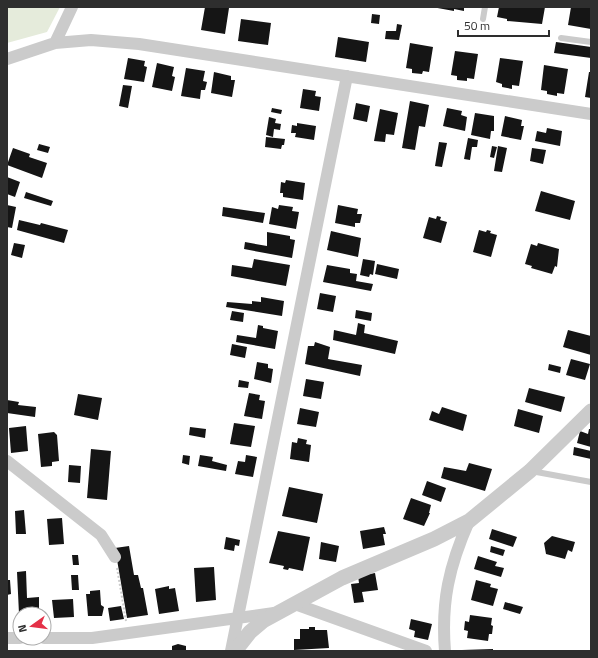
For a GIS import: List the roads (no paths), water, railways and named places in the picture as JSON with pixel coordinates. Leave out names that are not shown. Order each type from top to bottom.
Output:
[{"type":"street","points":[[55,43],[72,7]]},
{"type":"street","points":[[7,69],[11,58],[55,43],[92,40],[139,44],[591,114]]},
{"type":"street","points":[[231,651],[347,76]]},
{"type":"street","points":[[235,651],[250,632],[263,621],[342,578],[434,539],[469,521],[530,470],[591,411]]},
{"type":"street","points":[[7,461],[101,535],[115,557]]},
{"type":"street","points":[[445,651],[444,609],[446,586],[452,562],[469,521]]},
{"type":"street","points":[[295,604],[426,651]]},
{"type":"street","points":[[52,638],[92,638],[279,613]]},
{"type":"lane","points":[[483,19],[485,7]]},
{"type":"lane","points":[[561,38],[591,42]]},
{"type":"lane","points":[[530,470],[591,482]]}]
